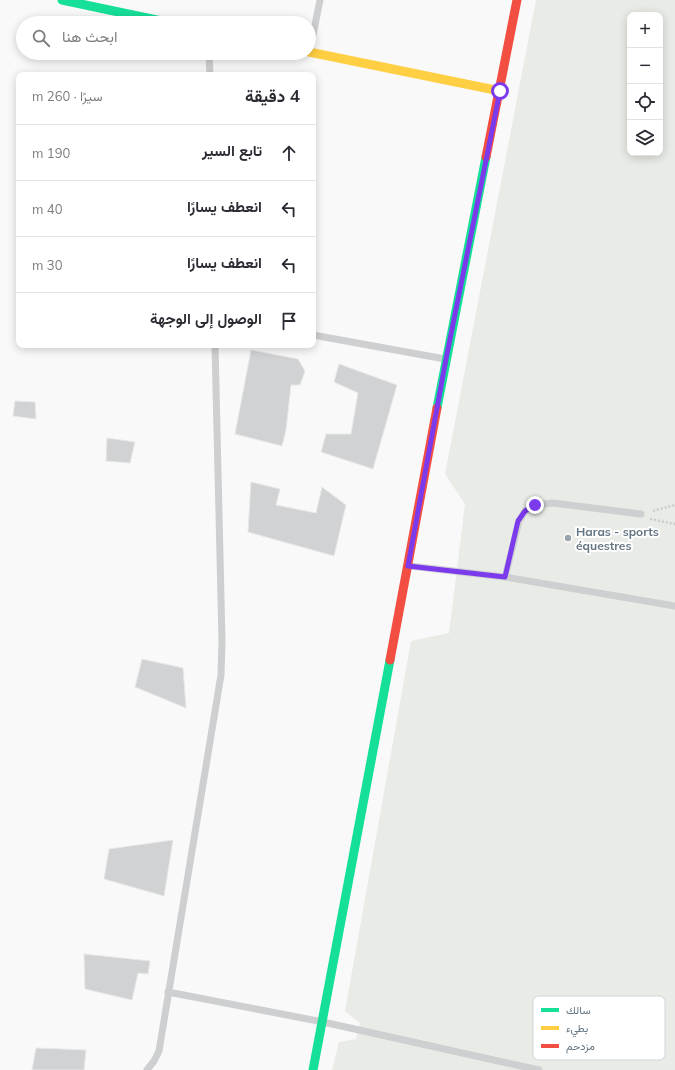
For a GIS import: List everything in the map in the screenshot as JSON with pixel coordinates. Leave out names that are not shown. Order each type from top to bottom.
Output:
[{"type":"main road","points":[[62,0],[138,16]]},
{"type":"main road","points":[[313,1070],[446,359],[500,91],[516,0]]},
{"type":"main road","points":[[316,53],[500,91]]},
{"type":"lane","points":[[316,19],[320,0]]},
{"type":"lane","points":[[209,60],[210,72]]},
{"type":"lane","points":[[316,336],[446,359]]},
{"type":"lane","points":[[147,1070],[159,1051],[221,675],[222,641],[215,348]]},
{"type":"lane","points":[[505,577],[518,521],[525,511],[535,505],[553,503],[641,514]]},
{"type":"lane","points":[[408,566],[505,577],[675,606]]},
{"type":"lane","points":[[168,992],[323,1022],[539,1070]]},
{"type":"path","points":[[641,514],[675,504]]},
{"type":"path","points":[[641,514],[651,520],[675,524]]},
{"type":"shaded area","name":"Haras - sports équestres","points":[[536,0],[675,0],[675,1070],[332,1070],[339,1042],[356,1039],[360,1023],[345,1011],[411,641],[449,633],[465,504],[445,474]]},
{"type":"building","points":[[251,350],[298,359],[305,371],[300,385],[291,385],[286,430],[282,446],[235,434]]},
{"type":"building","points":[[339,364],[397,385],[373,469],[321,452],[326,434],[351,434],[358,393],[334,382]]},
{"type":"building","points":[[15,401],[35,402],[36,419],[13,416]]},
{"type":"building","points":[[107,438],[135,442],[130,463],[106,461]]},
{"type":"building","points":[[251,482],[280,489],[276,505],[316,513],[322,487],[346,505],[334,556],[248,532]]},
{"type":"building","points":[[142,659],[183,668],[186,708],[135,687]]},
{"type":"building","points":[[173,840],[164,896],[104,879],[109,849]]},
{"type":"building","points":[[84,954],[150,961],[148,974],[138,973],[132,1000],[85,989]]},
{"type":"building","points":[[36,1048],[86,1050],[84,1070],[32,1070]]},
{"type":"traffic: fast","points":[[62,0],[138,16]]},
{"type":"traffic: fast","points":[[437,408],[486,157]]},
{"type":"traffic: fast","points":[[313,1070],[390,660]]},
{"type":"traffic: slow","points":[[316,53],[500,91]]},
{"type":"traffic: jam","points":[[486,157],[517,0]]},
{"type":"traffic: jam","points":[[390,660],[437,408]]},
{"type":"place","name":"Haras - sports équestres","points":[[568,538]]},
{"type":"route","points":[[500,91],[446,359],[408,566],[505,577],[518,521],[525,511],[535,505]]}]
